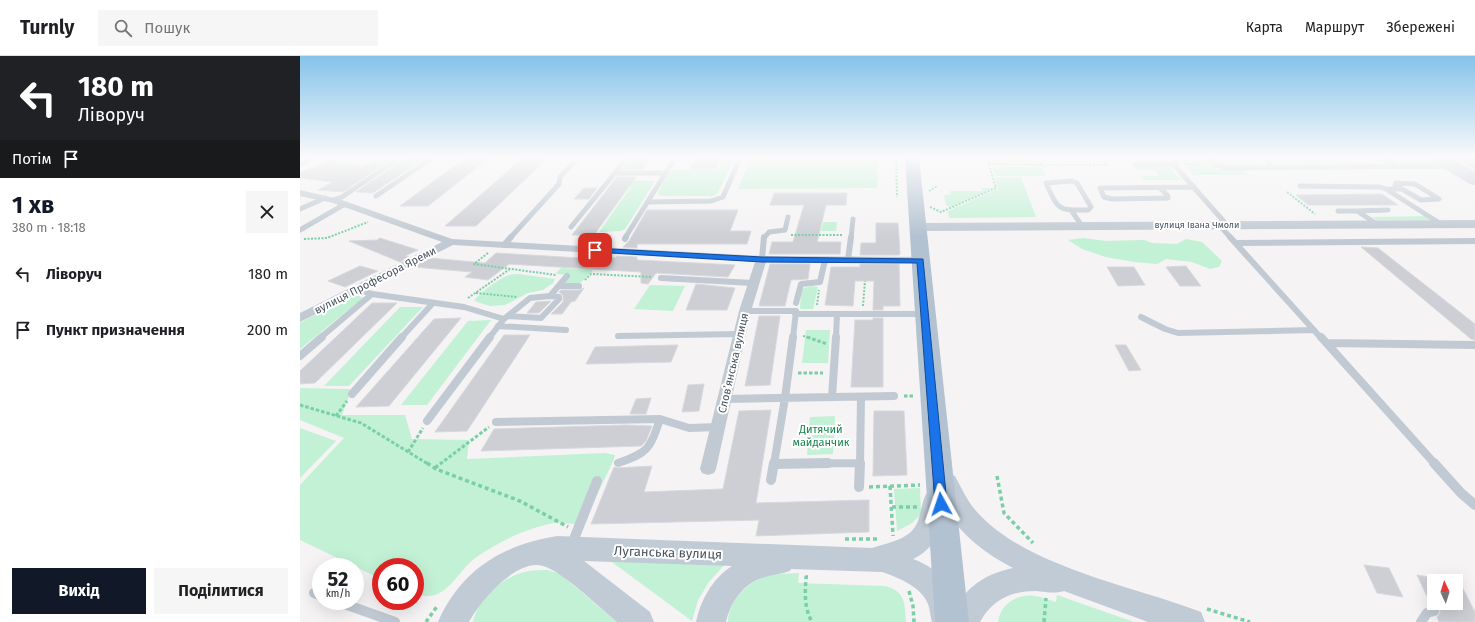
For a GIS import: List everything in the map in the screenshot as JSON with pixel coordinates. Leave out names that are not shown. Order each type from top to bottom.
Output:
[{"type":"main road","points":[[914,184],[925,314],[927,475],[952,622]]},
{"type":"main road","points":[[927,475],[980,532],[994,543],[1027,562],[1092,589]]},
{"type":"main road","name":"Луганська вулиця","points":[[453,622],[465,600],[487,577],[500,567],[529,553],[574,540],[811,567],[875,559],[893,555],[914,546],[924,536],[934,515],[927,475]]},
{"type":"main road","name":"Луганська вулиця","points":[[529,553],[550,554],[560,560],[593,584],[639,622]]},
{"type":"main road","name":"Луганська вулиця","points":[[875,559],[894,563],[910,570],[925,580],[939,596],[947,622]]},
{"type":"main road","name":"Луганська вулиця","points":[[711,622],[717,601],[738,577],[755,568],[780,561],[811,567]]},
{"type":"main road","points":[[964,622],[983,594],[1007,582],[1024,578],[1048,579],[1092,589],[1192,618]]},
{"type":"street","points":[[300,193],[346,204],[451,242],[762,259],[921,260]]},
{"type":"street","name":"вулиця Івана Чмоли","points":[[918,227],[1475,224]]},
{"type":"street","name":"вулиця Професора Яреми","points":[[300,318],[451,242]]},
{"type":"street","name":"Словʼянська вулиця","points":[[708,469],[745,311],[753,282],[762,259]]},
{"type":"lane","points":[[300,209],[342,197],[361,184]]},
{"type":"lane","points":[[376,196],[393,184]]},
{"type":"lane","points":[[504,245],[559,184]]},
{"type":"lane","points":[[571,227],[606,184]]},
{"type":"lane","points":[[625,239],[659,184]]},
{"type":"lane","points":[[648,202],[711,201],[723,197],[728,184]]},
{"type":"lane","points":[[1047,184],[1056,205],[1062,209],[1088,210],[1091,207],[1078,184]]},
{"type":"lane","points":[[1192,184],[1236,243],[1461,493],[1475,505]]},
{"type":"lane","points":[[1396,184],[1421,200],[1439,199],[1415,184]]},
{"type":"lane","points":[[1300,186],[1372,186],[1402,188]]},
{"type":"lane","points":[[1160,188],[1168,196],[1168,198],[1112,199],[1104,197],[1100,190],[1100,188],[1194,187]]},
{"type":"lane","points":[[1386,188],[1441,224]]},
{"type":"lane","points":[[300,230],[346,204]]},
{"type":"lane","points":[[1071,210],[1082,226]]},
{"type":"lane","points":[[1338,211],[1388,210]]},
{"type":"lane","points":[[1357,211],[1377,224]]},
{"type":"lane","points":[[762,259],[761,248],[767,233],[786,229],[788,217]]},
{"type":"lane","points":[[848,260],[853,219]]},
{"type":"lane","points":[[1236,243],[1475,241]]},
{"type":"lane","points":[[796,303],[801,284],[820,282],[826,260]]},
{"type":"lane","points":[[550,296],[567,276]]},
{"type":"lane","points":[[661,278],[753,282]]},
{"type":"lane","points":[[363,286],[366,292],[372,294],[457,306],[506,317],[541,318],[559,299],[559,297],[550,296],[530,298],[506,317],[427,421]]},
{"type":"lane","points":[[559,286],[579,286]]},
{"type":"lane","points":[[300,356],[372,294]]},
{"type":"lane","points":[[352,394],[433,303]]},
{"type":"lane","points":[[745,311],[796,310],[785,398],[771,480]]},
{"type":"lane","points":[[795,314],[925,314]]},
{"type":"lane","points":[[832,397],[832,373],[837,314]]},
{"type":"lane","points":[[1141,317],[1165,329],[1178,333],[1314,330]]},
{"type":"lane","points":[[498,326],[566,330]]},
{"type":"lane","points":[[618,336],[740,334]]},
{"type":"lane","points":[[1327,343],[1475,345]]},
{"type":"lane","points":[[725,399],[894,396]]},
{"type":"lane","points":[[859,487],[861,397]]},
{"type":"lane","points":[[496,422],[660,419],[689,428],[718,427]]},
{"type":"lane","points":[[618,463],[646,452],[651,447],[660,419]]},
{"type":"lane","points":[[774,464],[859,463]]},
{"type":"lane","points":[[574,540],[597,481]]},
{"type":"lane","points":[[361,610],[395,622]]},
{"type":"lane","points":[[1421,622],[1427,613],[1434,611]]},
{"type":"path","points":[[897,184],[897,197]]},
{"type":"path","points":[[930,206],[941,212],[996,188],[995,184]]},
{"type":"path","points":[[928,192],[937,186]]},
{"type":"path","points":[[300,239],[327,238],[374,219]]},
{"type":"path","points":[[782,231],[786,235],[851,235]]},
{"type":"path","points":[[457,306],[511,269]]},
{"type":"path","points":[[579,286],[591,274],[661,278]]},
{"type":"path","points":[[862,314],[865,281]]},
{"type":"path","points":[[815,314],[820,282]]},
{"type":"path","points":[[476,293],[530,298]]},
{"type":"path","points":[[793,333],[834,347]]},
{"type":"path","points":[[788,373],[832,373]]},
{"type":"path","points":[[916,389],[917,404]]},
{"type":"path","points":[[336,416],[352,394]]},
{"type":"path","points":[[300,405],[361,423],[435,468],[520,501],[574,540]]},
{"type":"path","points":[[408,452],[427,421]]},
{"type":"path","points":[[435,468],[496,422]]},
{"type":"path","points":[[859,487],[890,486],[927,475],[923,492]]},
{"type":"path","points":[[997,476],[1004,513],[1030,542],[1036,546]]},
{"type":"path","points":[[890,486],[893,538]]},
{"type":"path","points":[[892,507],[924,506]]},
{"type":"path","points":[[840,539],[899,538]]},
{"type":"path","points":[[811,567],[806,577],[805,598],[806,609],[812,622]]},
{"type":"path","points":[[904,587],[908,590],[913,606],[914,622]]},
{"type":"path","points":[[1044,622],[1047,596]]},
{"type":"path","points":[[1192,618],[1250,622]]},
{"type":"green space","points":[[614,184],[653,184],[625,229],[620,231],[599,232],[631,187],[611,187]]},
{"type":"green space","points":[[662,184],[722,184],[718,193],[712,196],[661,196],[658,193]]},
{"type":"green space","points":[[740,184],[877,184],[877,188],[738,189]]},
{"type":"green space","points":[[997,184],[1024,184],[1036,217],[949,218],[948,211],[998,189]]},
{"type":"green space","points":[[982,188],[994,188],[951,207],[946,205],[944,195],[951,194],[950,191],[982,191]]},
{"type":"green space","points":[[1426,216],[1430,220],[1377,220],[1372,217]]},
{"type":"green space","points":[[823,222],[837,222],[836,231],[821,231]]},
{"type":"green space","points":[[1083,238],[1106,241],[1144,240],[1152,243],[1177,244],[1186,239],[1202,242],[1222,261],[1219,267],[1210,269],[1192,262],[1166,259],[1157,264],[1134,262],[1106,257],[1082,249],[1068,240]]},
{"type":"green space","points":[[561,268],[592,270],[592,272],[579,284],[565,283],[568,275],[556,273]]},
{"type":"green space","points":[[519,274],[555,279],[553,283],[543,290],[528,293],[505,305],[490,306],[474,301],[485,290],[500,279],[510,275]]},
{"type":"green space","points":[[650,285],[685,286],[673,311],[634,309]]},
{"type":"green space","points":[[812,286],[818,287],[813,309],[800,309],[801,291],[804,288]]},
{"type":"green space","points":[[358,295],[363,298],[300,349],[300,323],[349,296]]},
{"type":"green space","points":[[400,307],[423,307],[349,386],[324,386]]},
{"type":"green space","points":[[491,320],[427,405],[401,405],[468,321]]},
{"type":"green space","points":[[806,330],[830,330],[828,363],[802,363]]},
{"type":"green space","points":[[300,388],[349,389],[351,391],[342,415],[405,415],[412,439],[469,440],[467,459],[605,453],[615,455],[590,510],[575,524],[554,523],[544,525],[495,545],[470,562],[444,591],[436,595],[426,596],[424,596],[424,558],[372,558],[372,575],[364,571],[364,558],[337,558],[300,540],[300,485],[344,438],[300,420]]},
{"type":"green space","name":"Дитячий майданчик","points":[[835,416],[833,454],[807,455],[810,417]]},
{"type":"green space","points":[[300,428],[336,441],[300,478]]},
{"type":"green space","points":[[920,488],[921,514],[912,523],[897,531],[894,489]]},
{"type":"green space","points":[[605,557],[726,563],[709,582],[698,600],[692,621]]},
{"type":"green space","points":[[548,570],[560,574],[617,622],[473,622],[480,604],[502,582],[520,573]]},
{"type":"green space","points":[[799,573],[798,583],[884,586],[891,588],[900,594],[902,598],[906,622],[728,622],[731,607],[735,600],[740,593],[753,582],[772,575]]},
{"type":"green space","points":[[1057,595],[1134,622],[998,622],[1002,610],[1016,598],[1022,596],[1035,596],[1056,602]]},
{"type":"building","points":[[328,184],[354,184],[343,192],[318,190]]},
{"type":"building","points":[[367,184],[386,184],[373,193],[356,192]]},
{"type":"building","points":[[429,184],[455,184],[428,206],[400,206]]},
{"type":"building","points":[[493,184],[520,184],[476,226],[445,226]]},
{"type":"building","points":[[611,184],[631,184],[594,235],[572,235]]},
{"type":"building","points":[[584,188],[597,188],[589,199],[574,199]]},
{"type":"building","points":[[774,193],[847,193],[846,205],[826,205],[817,242],[841,242],[840,254],[769,254],[772,242],[793,242],[804,205],[770,205]]},
{"type":"building","points":[[1382,194],[1398,205],[1308,205],[1296,195]]},
{"type":"building","points":[[647,210],[738,210],[730,231],[751,231],[747,244],[637,244],[637,248],[623,247],[629,241]]},
{"type":"building","points":[[876,223],[898,223],[899,255],[860,255],[861,243],[876,243]]},
{"type":"building","points":[[379,238],[418,250],[405,256],[409,257],[400,262],[349,241],[378,240]]},
{"type":"building","points":[[1361,247],[1378,248],[1475,324],[1475,340],[1471,339]]},
{"type":"building","points":[[496,253],[580,258],[581,256],[616,258],[617,256],[637,257],[637,260],[735,265],[728,277],[656,273],[648,284],[641,283],[641,272],[509,264],[488,280],[465,277],[472,272],[413,267],[430,258],[485,263]]},
{"type":"building","points":[[770,264],[810,264],[808,279],[791,280],[785,306],[759,306]]},
{"type":"building","points":[[860,264],[899,264],[900,306],[883,306],[883,310],[873,310],[874,281],[855,281],[853,306],[825,305],[831,267],[860,267]]},
{"type":"building","points":[[360,266],[378,271],[345,287],[328,281]]},
{"type":"building","points":[[1186,266],[1201,286],[1180,286],[1166,267]]},
{"type":"building","points":[[1107,267],[1134,267],[1145,285],[1118,286]]},
{"type":"building","points":[[696,284],[735,288],[727,310],[686,310]]},
{"type":"building","points":[[584,288],[575,301],[571,302],[562,314],[551,314],[563,302],[563,295],[559,292],[561,290],[579,290]]},
{"type":"building","points":[[551,301],[539,313],[527,313],[536,302]]},
{"type":"building","points":[[372,303],[397,303],[315,383],[300,384],[300,371]]},
{"type":"building","points":[[759,316],[780,316],[770,385],[745,386]]},
{"type":"building","points":[[461,318],[389,406],[356,407],[434,319]]},
{"type":"building","points":[[873,318],[883,318],[883,387],[851,387],[855,320],[873,320]]},
{"type":"building","points":[[504,335],[530,335],[467,431],[435,432]]},
{"type":"building","points":[[678,345],[671,362],[586,364],[595,347]]},
{"type":"building","points":[[1115,345],[1126,345],[1141,370],[1129,371]]},
{"type":"building","points":[[704,384],[699,411],[682,412],[688,385]]},
{"type":"building","points":[[651,398],[646,414],[630,414],[636,399]]},
{"type":"building","points":[[771,410],[756,503],[869,500],[869,532],[756,536],[759,520],[591,524],[614,467],[652,466],[644,492],[723,489],[739,411]]},
{"type":"building","points":[[874,411],[904,411],[907,475],[873,476]]},
{"type":"building","points":[[626,425],[652,426],[646,441],[641,446],[481,451],[494,429]]},
{"type":"building","points":[[1364,565],[1389,568],[1403,597],[1377,593]]},
{"type":"building","points":[[1417,575],[1427,577],[1427,596]]},
{"type":"building","points":[[1463,589],[1475,612],[1475,622],[1439,622],[1437,617],[1440,610],[1463,610]]},
{"type":"route","points":[[595,250],[762,259],[921,260],[941,504]]}]
